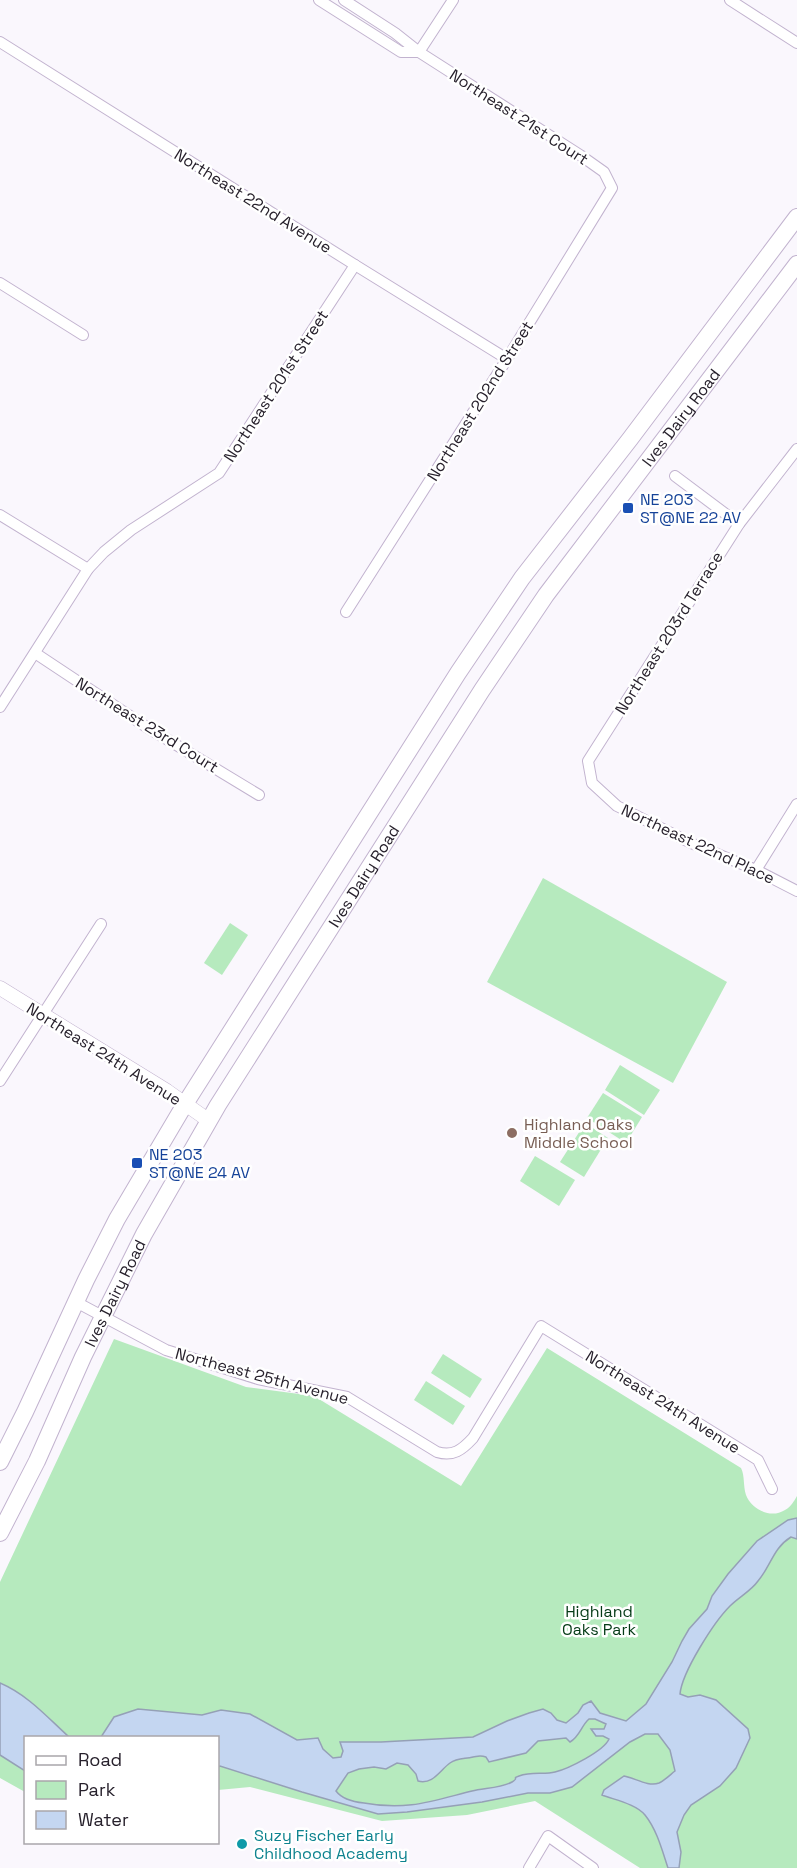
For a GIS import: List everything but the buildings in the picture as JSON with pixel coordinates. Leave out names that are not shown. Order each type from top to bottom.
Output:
[{"type":"main road","name":"Ives Dairy Road","points":[[0,1462],[75,1302],[117,1219],[185,1104],[458,673],[522,578],[797,217]]},
{"type":"main road","name":"Ives Dairy Road","points":[[0,1533],[37,1461],[83,1357],[144,1234],[208,1120],[482,690],[546,595],[797,264]]},
{"type":"street","name":"Northeast 21st Court","points":[[320,0],[401,52],[419,52]]},
{"type":"street","name":"Northeast 21st Court","points":[[344,0],[395,33],[419,52],[580,155],[604,172],[612,188]]},
{"type":"street","points":[[419,52],[453,0]]},
{"type":"street","points":[[737,2],[797,43]]},
{"type":"street","name":"Northeast 22nd Avenue","points":[[0,42],[507,359]]},
{"type":"street","name":"Northeast 202nd Street","points":[[346,612],[507,359],[612,188]]},
{"type":"street","name":"Northeast 201st Street","points":[[0,707],[88,569],[104,552],[131,530],[219,473],[355,265]]},
{"type":"street","points":[[0,282],[83,335]]},
{"type":"street","name":"Northeast 203rd Terrace","points":[[588,761],[739,524],[797,449]]},
{"type":"street","points":[[675,476],[739,524]]},
{"type":"street","points":[[0,515],[88,569]]},
{"type":"street","name":"Northeast 23rd Court","points":[[35,653],[145,726],[259,795]]},
{"type":"street","name":"Northeast 22nd Place","points":[[588,761],[592,783],[617,806],[691,843],[756,870],[797,891]]},
{"type":"street","points":[[756,870],[797,804]]},
{"type":"street","points":[[0,1081],[101,924]]},
{"type":"street","name":"Northeast 24th Avenue","points":[[0,988],[167,1091],[208,1120]]},
{"type":"street","name":"Northeast 25th Avenue","points":[[75,1302],[166,1350],[258,1379],[346,1396],[437,1452],[446,1454],[458,1452],[473,1438],[541,1326]]},
{"type":"street","name":"Northeast 24th Avenue","points":[[541,1326],[758,1460],[772,1489]]},
{"type":"street","points":[[529,1868],[548,1836],[593,1868]]},
{"type":"green space","points":[[543,878],[727,982],[673,1083],[487,982]]},
{"type":"green space","points":[[230,923],[248,935],[222,975],[204,963]]},
{"type":"green space","points":[[620,1065],[660,1090],[644,1115],[605,1090]]},
{"type":"green space","points":[[603,1093],[642,1117],[626,1143],[587,1118]]},
{"type":"green space","points":[[585,1123],[608,1138],[584,1177],[560,1162]]},
{"type":"green space","points":[[535,1156],[575,1180],[559,1206],[520,1181]]},
{"type":"green space","name":"Highland Oaks Park","points":[[114,1339],[246,1387],[314,1396],[461,1486],[547,1348],[741,1468],[746,1495],[762,1512],[780,1513],[792,1504],[797,1496],[797,1868],[640,1868],[535,1801],[467,1815],[382,1821],[250,1787],[219,1790],[219,1736],[24,1736],[24,1791],[0,1778],[0,1582]]},
{"type":"green space","points":[[443,1354],[482,1379],[470,1398],[431,1373]]},
{"type":"green space","points":[[426,1381],[465,1406],[453,1425],[414,1400]]},
{"type":"water","points":[[797,1518],[797,1539],[791,1537],[780,1546],[755,1585],[723,1613],[686,1673],[680,1694],[688,1697],[700,1695],[716,1700],[748,1729],[750,1738],[736,1768],[720,1786],[691,1805],[684,1815],[677,1832],[681,1852],[679,1868],[668,1868],[656,1834],[641,1811],[602,1795],[604,1790],[624,1776],[655,1784],[663,1781],[675,1771],[670,1750],[658,1734],[645,1734],[630,1742],[572,1787],[550,1793],[528,1793],[482,1802],[378,1814],[219,1766],[219,1736],[102,1736],[114,1717],[138,1709],[202,1715],[221,1710],[250,1714],[297,1740],[318,1738],[323,1749],[333,1758],[341,1757],[343,1751],[340,1742],[473,1737],[507,1721],[543,1709],[557,1720],[566,1723],[578,1713],[583,1705],[591,1701],[600,1713],[626,1721],[646,1704],[689,1629],[707,1609],[712,1596],[728,1574],[757,1541],[788,1520]],"holes":[[[589,1719],[606,1724],[604,1729],[591,1729],[596,1736],[609,1739],[606,1744],[585,1759],[555,1772],[533,1773],[517,1777],[503,1786],[432,1801],[393,1806],[356,1802],[336,1791],[348,1773],[359,1769],[374,1767],[386,1769],[397,1763],[408,1765],[416,1774],[418,1781],[423,1782],[432,1779],[458,1759],[481,1756],[486,1757],[489,1762],[526,1753],[538,1741],[566,1738],[570,1742]]]},
{"type":"water","points":[[0,1683],[28,1700],[68,1736],[24,1736],[24,1770],[0,1755]]},
{"type":"place","name":"NE 203 ST@NE 22 AV","points":[[628,508]]},
{"type":"place","name":"Highland Oaks Middle School","points":[[512,1133]]},
{"type":"place","name":"NE 203 ST@NE 24 AV","points":[[137,1163]]},
{"type":"place","name":"Suzy Fischer Early Childhood Academy","points":[[242,1844]]}]
